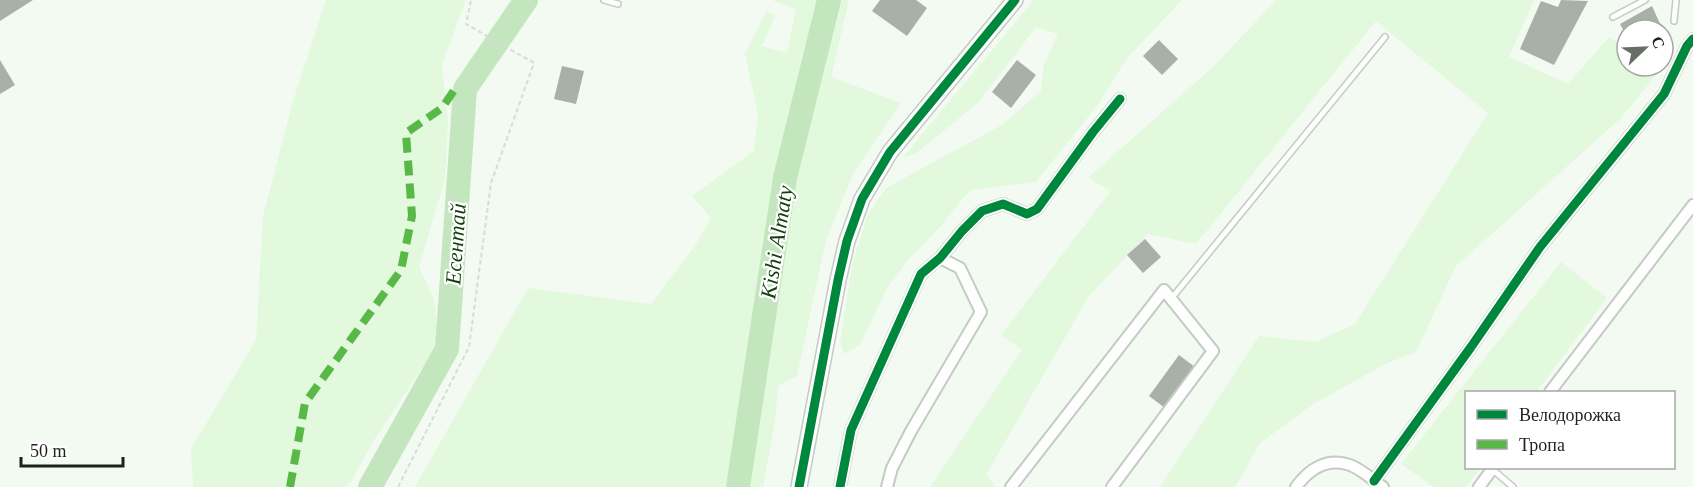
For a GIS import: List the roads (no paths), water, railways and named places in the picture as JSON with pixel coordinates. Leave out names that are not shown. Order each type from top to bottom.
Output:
[{"type":"main road","points":[[799,487],[838,280],[847,241],[862,199],[890,152],[1015,0]]},
{"type":"street","points":[[1296,487],[1311,470],[1326,463],[1350,465],[1378,484],[1540,247],[1664,94],[1687,46],[1693,39]]},
{"type":"street","points":[[840,487],[851,430],[921,274],[940,258],[982,211],[1003,204],[1027,214],[1037,209],[1120,99]]},
{"type":"street","points":[[1553,391],[1693,205]]},
{"type":"street","points":[[887,487],[892,468],[911,431],[981,312],[960,268],[940,258]]},
{"type":"street","points":[[1011,487],[1164,290],[1213,351],[1112,487]]},
{"type":"street","points":[[1479,487],[1492,469]]},
{"type":"lane","points":[[604,0],[618,4]]},
{"type":"lane","points":[[1613,17],[1645,0]]},
{"type":"lane","points":[[1674,18],[1676,0]]},
{"type":"lane","points":[[1171,299],[1385,37]]},
{"type":"lane","points":[[1494,469],[1513,487]]},
{"type":"waterway","name":"Есентай","points":[[370,487],[447,349],[465,89],[526,0]]},
{"type":"waterway","name":"Kіshі Almaty","points":[[738,487],[785,178],[829,0]]}]
